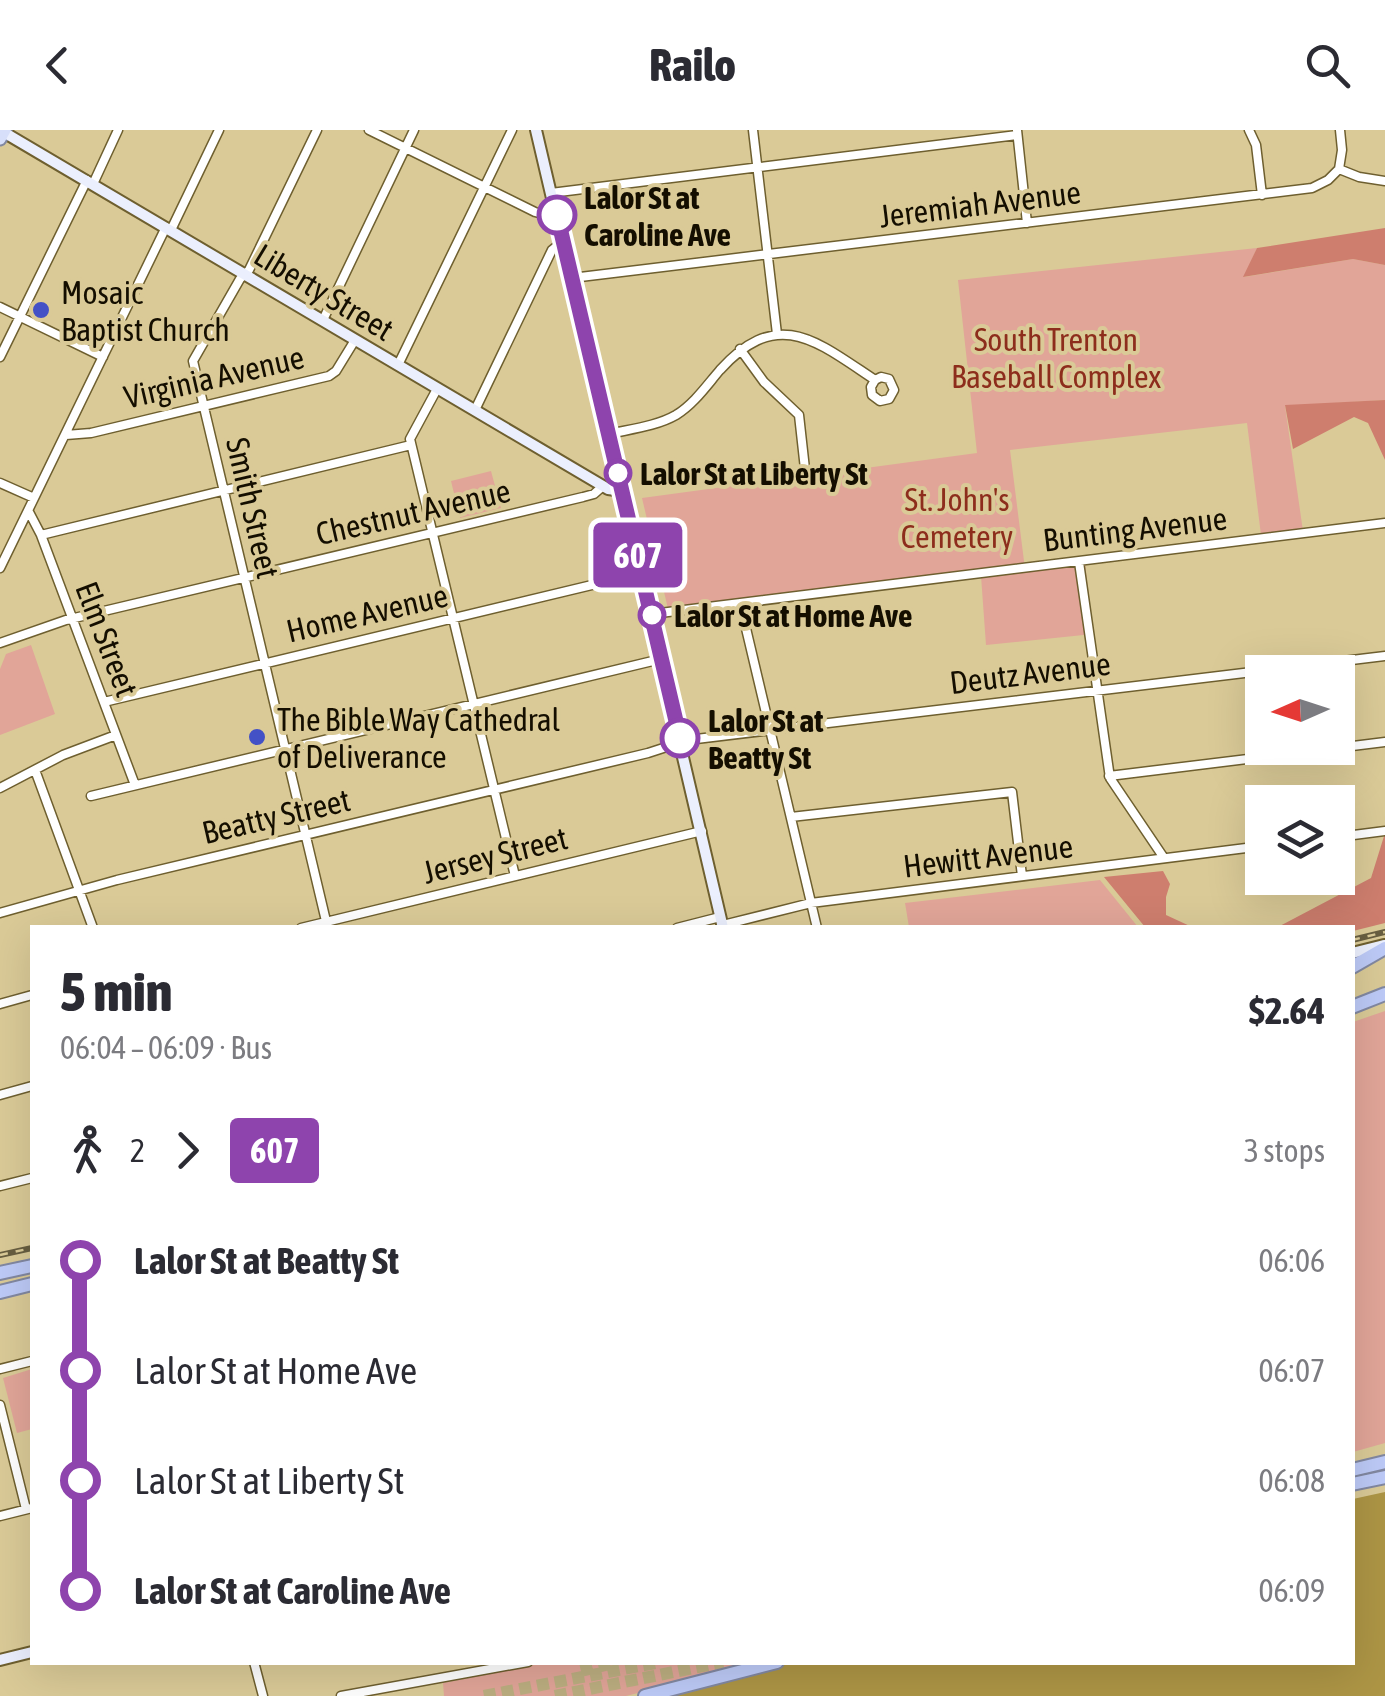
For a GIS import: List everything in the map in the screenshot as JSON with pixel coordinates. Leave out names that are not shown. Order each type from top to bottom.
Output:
[{"type":"highway","points":[[1355,965],[1385,947]]},
{"type":"highway","points":[[1355,1006],[1385,994]]},
{"type":"highway","points":[[0,1274],[30,1266]]},
{"type":"highway","points":[[0,1292],[30,1284]]},
{"type":"highway","points":[[1355,1469],[1385,1462]]},
{"type":"highway","points":[[1355,1483],[1385,1476]]},
{"type":"highway","points":[[644,1696],[765,1665]]},
{"type":"main road","points":[[536,130],[722,923]]},
{"type":"main road","name":"Liberty Street","points":[[2,133],[603,486],[622,491]]},
{"type":"main road","points":[[1355,952],[1385,947]]},
{"type":"main road","points":[[0,1660],[30,1652]]},
{"type":"street","points":[[0,357],[118,130]]},
{"type":"street","points":[[0,568],[219,130]]},
{"type":"street","name":"Smith Street","points":[[316,130],[246,274],[193,360],[326,921]]},
{"type":"street","points":[[368,130],[535,212],[557,215]]},
{"type":"street","name":"Virginia Avenue","points":[[323,320],[414,130]]},
{"type":"street","points":[[398,365],[512,130]]},
{"type":"street","points":[[753,130],[777,334]]},
{"type":"street","points":[[1249,130],[1256,145],[1262,195]]},
{"type":"street","points":[[1340,130],[1339,169],[1360,178],[1385,181]]},
{"type":"street","points":[[552,193],[1017,133],[1028,223]]},
{"type":"street","name":"Jeremiah Avenue","points":[[572,278],[1312,188],[1339,169]]},
{"type":"street","points":[[475,410],[552,250],[563,241]]},
{"type":"street","points":[[0,307],[103,356]]},
{"type":"street","points":[[609,434],[674,416],[740,349],[777,334],[812,339],[875,380]]},
{"type":"street","name":"Virginia Avenue","points":[[66,435],[91,433],[334,374],[355,340]]},
{"type":"street","points":[[740,349],[764,382],[800,415],[805,470]]},
{"type":"street","points":[[438,388],[410,436],[411,444],[515,876]]},
{"type":"street","points":[[41,535],[411,444]]},
{"type":"street","points":[[0,483],[34,498]]},
{"type":"street","name":"Chestnut Avenue","points":[[0,643],[72,619],[583,497],[603,486]]},
{"type":"street","name":"Elm Street","points":[[28,512],[41,535],[134,785]]},
{"type":"street","name":"Bunting Avenue","points":[[652,614],[1385,523]]},
{"type":"street","points":[[1079,562],[1109,776],[1164,858]]},
{"type":"street","name":"Home Avenue","points":[[104,702],[642,573]]},
{"type":"street","points":[[740,603],[816,925]]},
{"type":"street","name":"Deutz Avenue","points":[[681,744],[1385,656]]},
{"type":"street","points":[[91,796],[663,659]]},
{"type":"street","points":[[0,788],[63,755],[116,735]]},
{"type":"street","points":[[1109,776],[1385,742]]},
{"type":"street","name":"Beatty Street","points":[[0,914],[681,744]]},
{"type":"street","points":[[35,770],[92,925]]},
{"type":"street","points":[[791,817],[1012,792],[1022,876]]},
{"type":"street","points":[[1355,834],[1385,830]]},
{"type":"street","name":"Jersey Street","points":[[311,925],[702,831]]},
{"type":"street","name":"Hewitt Avenue","points":[[722,923],[811,903],[1245,848]]},
{"type":"street","points":[[0,1004],[30,996]]},
{"type":"street","points":[[0,1095],[30,1087]]},
{"type":"street","points":[[0,1186],[30,1178]]},
{"type":"street","points":[[0,1369],[30,1362]]},
{"type":"street","points":[[0,1405],[30,1508],[0,1516]]},
{"type":"street","points":[[255,1665],[263,1696]]},
{"type":"street","points":[[341,1696],[512,1665]]},
{"type":"green space","points":[[1257,248],[1244,277],[1353,259],[1385,265],[1385,400],[1285,406],[1304,538],[1262,543],[1247,423],[1010,450],[1025,569],[1085,563],[1093,634],[986,645],[981,576],[669,613],[642,498],[977,453],[958,280]]},
{"type":"green space","points":[[491,471],[501,508],[460,518],[451,481]]},
{"type":"green space","points":[[31,645],[55,714],[0,735],[0,669],[6,654]]},
{"type":"green space","points":[[1100,880],[1136,925],[909,925],[905,903]]},
{"type":"green space","points":[[1385,1011],[1385,1443],[1355,1451],[1355,1021]]},
{"type":"green space","points":[[30,1370],[30,1430],[17,1433],[3,1378]]},
{"type":"green space","points":[[533,1665],[746,1665],[626,1696],[444,1696],[443,1683]]},
{"type":"shaded area","points":[[1385,228],[1385,265],[1353,259],[1243,277],[1257,248]]},
{"type":"shaded area","points":[[1385,400],[1385,460],[1368,423],[1354,417],[1293,449],[1285,405]]},
{"type":"shaded area","points":[[1385,833],[1385,923],[1355,930],[1355,925],[1282,925],[1339,895],[1355,895],[1355,886],[1371,878]]},
{"type":"shaded area","points":[[1163,871],[1170,884],[1166,915],[1188,925],[1143,925],[1104,877]]},
{"type":"shaded area","points":[[1385,1492],[1385,1696],[669,1696],[783,1665],[1355,1665],[1355,1499]]},
{"type":"tunnel","points":[[581,1671],[605,1665]]},
{"type":"tunnel","points":[[484,1696],[644,1665]]},
{"type":"tunnel","points":[[555,1696],[708,1665]]},
{"type":"railway","points":[[1355,939],[1385,932]]},
{"type":"railway","points":[[0,1255],[30,1248]]},
{"type":"bus line","name":"607","points":[[557,215],[680,738]]},
{"type":"place","name":"Lalor St at Caroline Ave","points":[[557,215]]},
{"type":"place","name":"Mosaic Baptist Church","points":[[41,310]]},
{"type":"place","name":"Lalor St at Liberty St","points":[[618,473]]},
{"type":"place","name":"Lalor St at Home Ave","points":[[652,615]]},
{"type":"place","name":"The Bible Way Cathedral of Deliverance","points":[[257,737]]},
{"type":"place","name":"Lalor St at Beatty St","points":[[680,738]]},
{"type":"park label","name":"South Trenton Baseball Complex","points":[[1056,358]]},
{"type":"park label","name":"St. John's Cemetery","points":[[957,518]]}]
